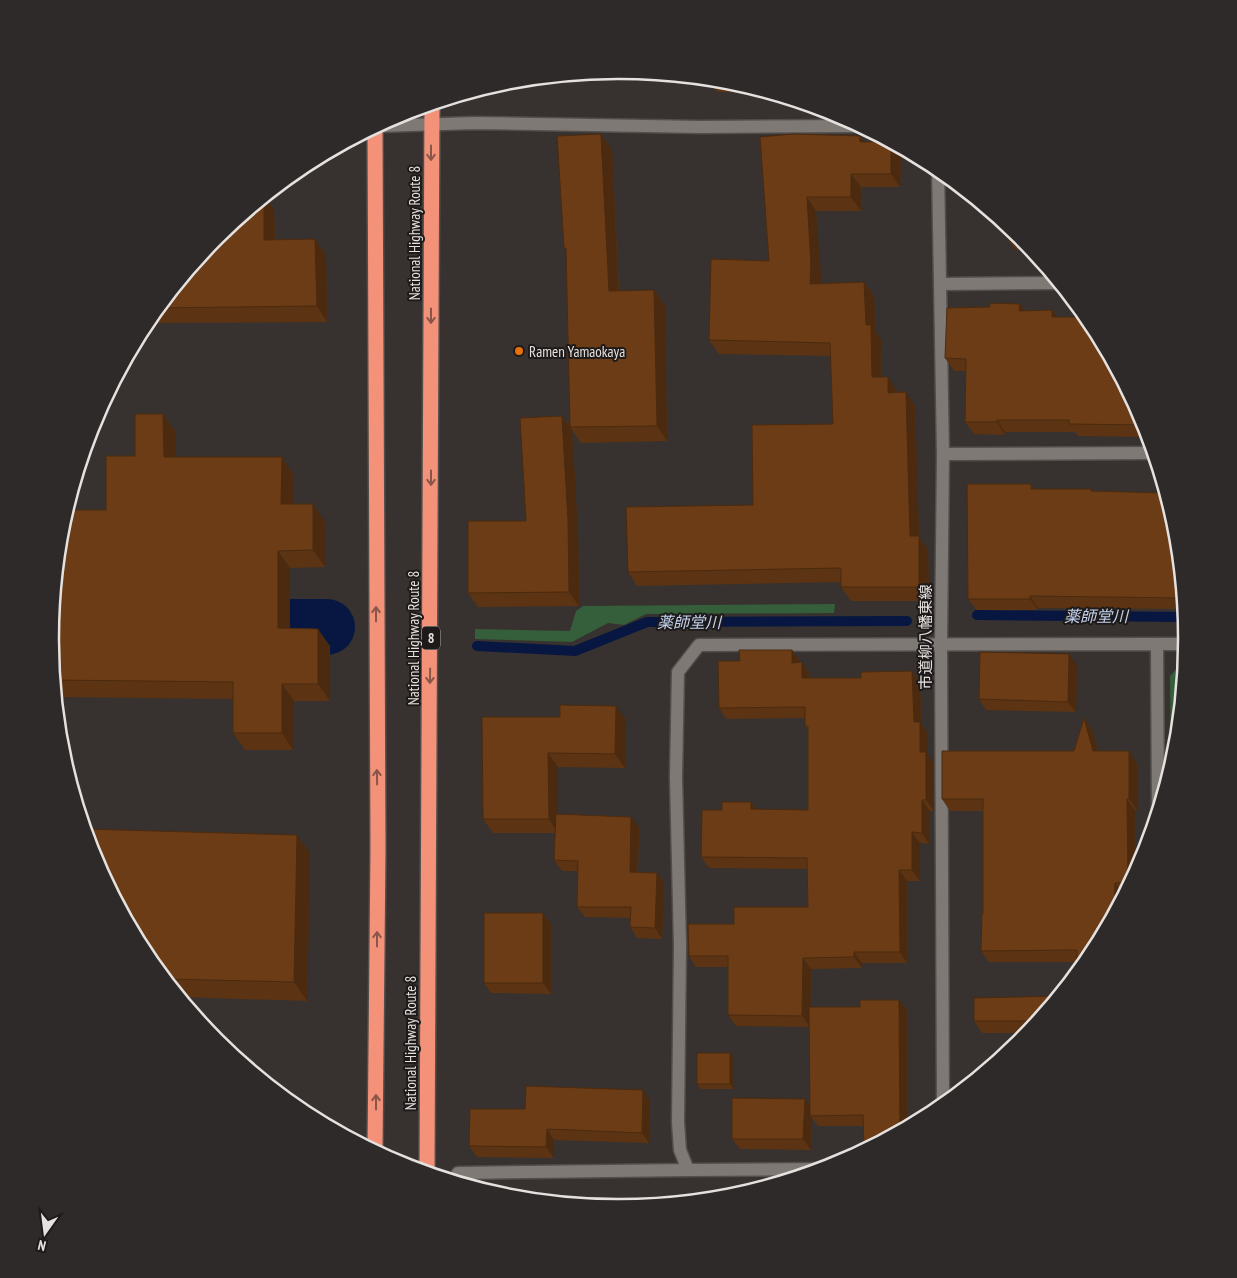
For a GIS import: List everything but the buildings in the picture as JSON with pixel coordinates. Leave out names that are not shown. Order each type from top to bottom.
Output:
[{"type":"highway","name":"National Highway Route 8","points":[[427,1165],[432,112]]},
{"type":"highway","points":[[374,136],[378,849],[375,1143]]},
{"type":"street","points":[[397,125],[842,126]]},
{"type":"street","name":"市道柳八幡東線","points":[[938,180],[943,454],[941,645],[943,1094]]},
{"type":"street","points":[[940,284],[1050,283]]},
{"type":"street","points":[[943,454],[1147,453]]},
{"type":"street","points":[[1157,644],[1158,788]]},
{"type":"street","points":[[688,1170],[680,1150],[678,1122],[680,946],[676,777],[678,672],[699,645],[1178,644]]},
{"type":"street","points":[[458,1173],[797,1169]]},
{"type":"green space","points":[[835,604],[834,613],[646,614],[624,625],[608,623],[572,642],[475,639],[475,629],[570,631],[576,611],[583,606]]},
{"type":"green space","points":[[1177,668],[1171,727],[1170,676]]},
{"type":"waterway","name":"薬師堂川","points":[[977,615],[1177,617]]},
{"type":"waterway","name":"薬師堂川","points":[[477,646],[575,651],[647,622],[907,621]]},
{"type":"waterway","name":"薬師堂川","points":[[212,627],[327,627]]},
{"type":"place","name":"Ramen Yamaokaya","points":[[519,351]]}]
